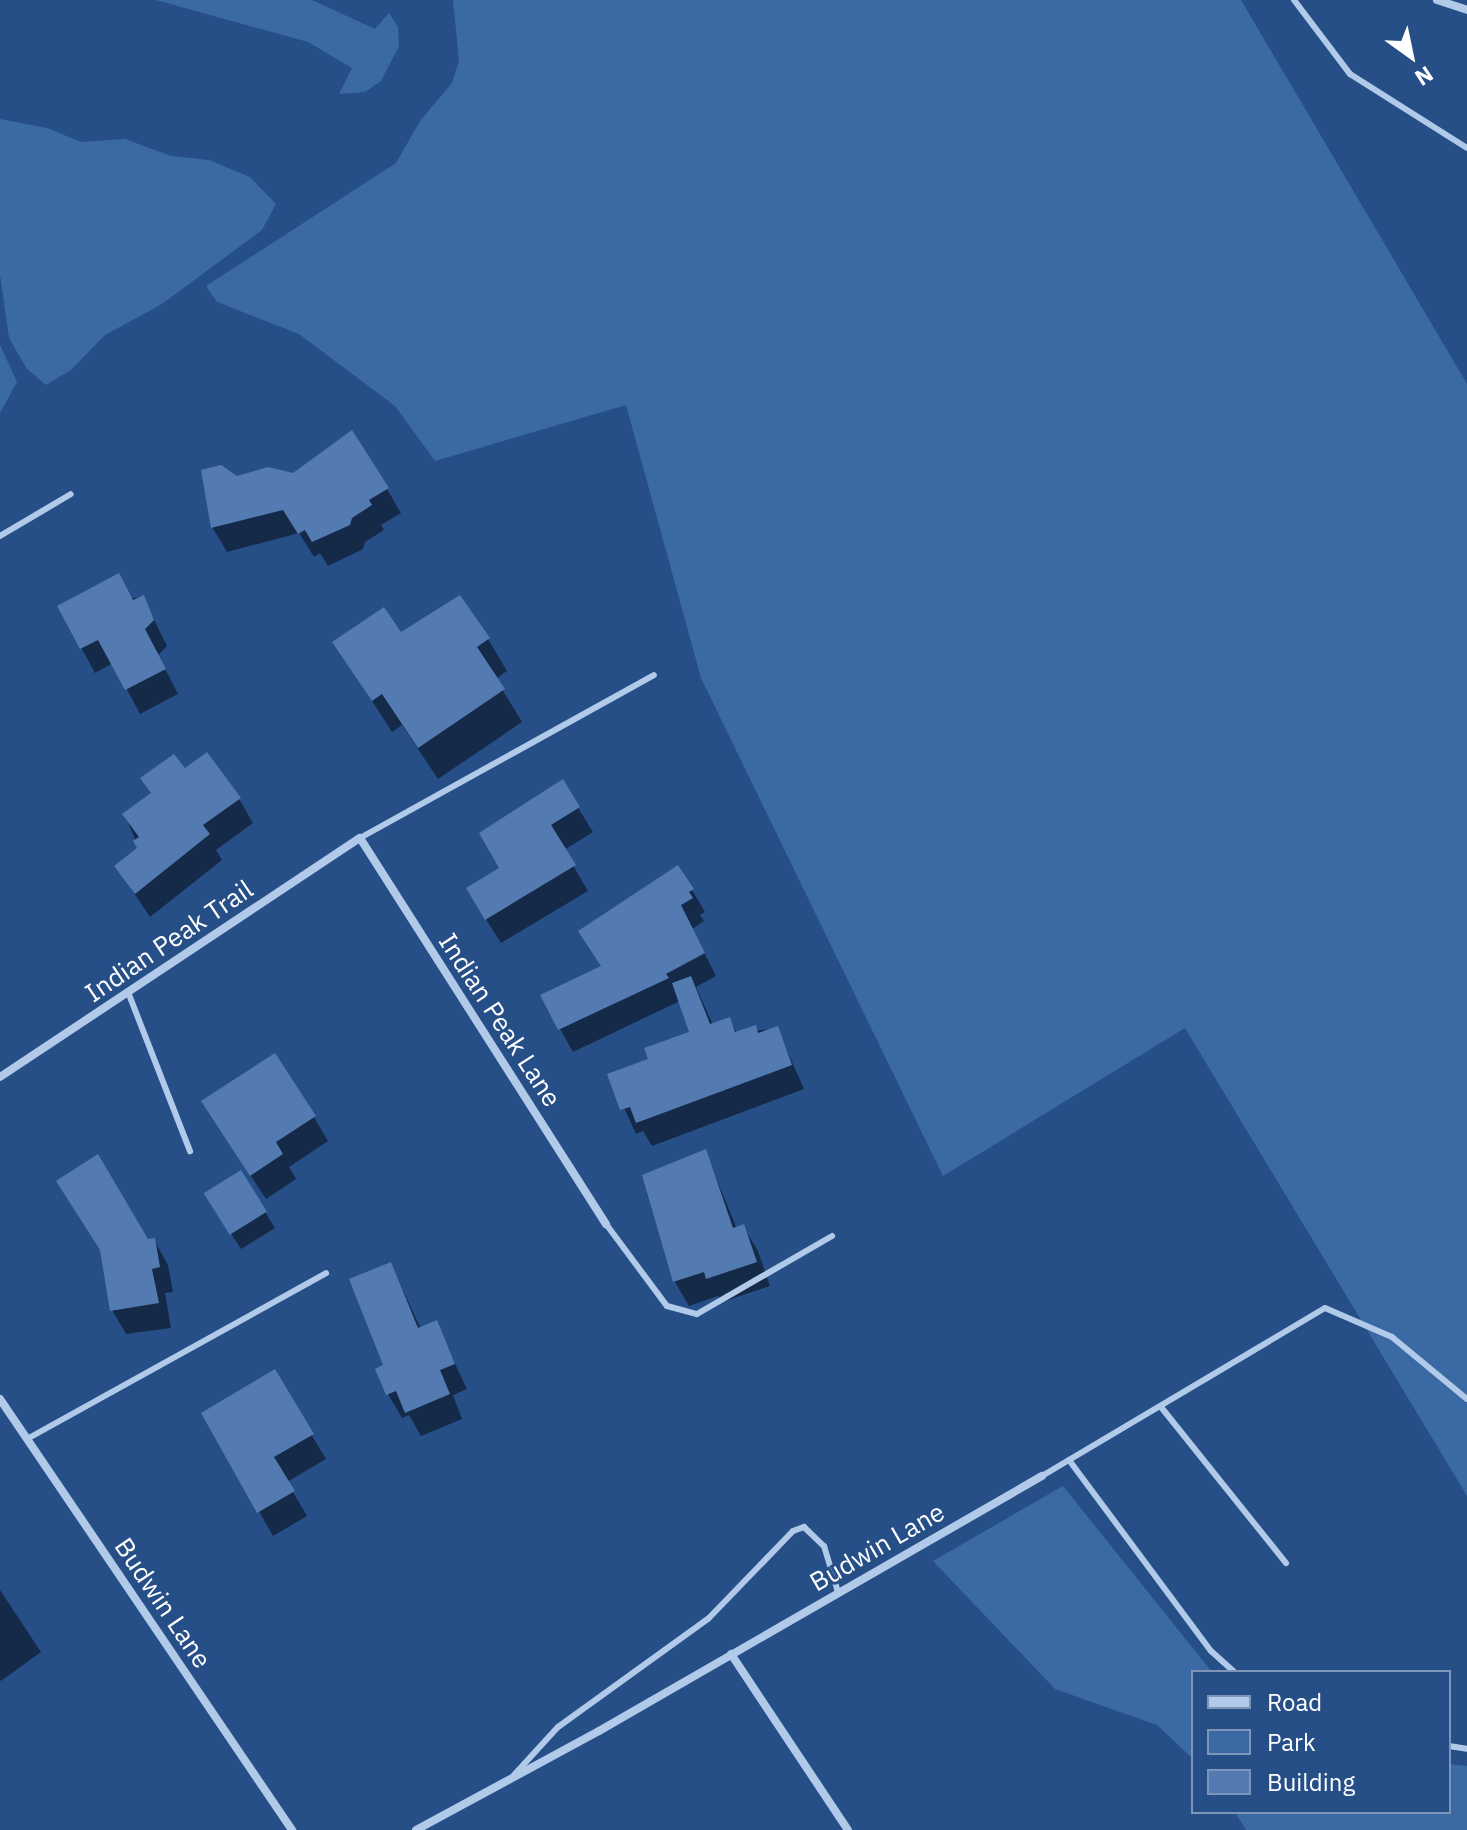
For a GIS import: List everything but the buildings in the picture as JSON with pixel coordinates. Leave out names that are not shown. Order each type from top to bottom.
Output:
[{"type":"street","points":[[1437,0],[1467,10]]},
{"type":"street","name":"Indian Peak Trail","points":[[0,1077],[360,838]]},
{"type":"street","name":"Indian Peak Lane","points":[[360,838],[606,1224]]},
{"type":"street","name":"Budwin Lane","points":[[0,1399],[292,1830]]},
{"type":"street","name":"Budwin Lane","points":[[416,1830],[1042,1476]]},
{"type":"street","points":[[731,1654],[848,1830]]},
{"type":"lane","points":[[1294,0],[1350,74],[1467,148]]},
{"type":"lane","points":[[0,536],[71,494]]},
{"type":"lane","points":[[360,838],[654,675]]},
{"type":"lane","points":[[128,992],[190,1151]]},
{"type":"lane","points":[[606,1224],[667,1306],[697,1314],[832,1236]]},
{"type":"lane","points":[[27,1439],[326,1273]]},
{"type":"lane","points":[[1042,1476],[1325,1308],[1392,1337],[1467,1399]]},
{"type":"lane","points":[[1161,1407],[1286,1563]]},
{"type":"lane","points":[[1069,1460],[1202,1639],[1232,1670]]},
{"type":"lane","points":[[513,1777],[558,1727],[708,1619],[793,1531],[804,1527],[824,1546],[838,1592]]},
{"type":"green space","points":[[156,0],[312,0],[375,29],[389,13],[398,27],[399,46],[381,81],[365,92],[339,94],[352,68],[308,42]]},
{"type":"green space","points":[[453,0],[1241,0],[1467,384],[1467,1496],[1185,1028],[943,1176],[701,678],[626,405],[435,461],[395,406],[299,334],[217,302],[206,286],[396,163],[420,121],[452,83],[459,61]]},
{"type":"green space","points":[[0,119],[47,128],[81,142],[125,139],[171,156],[209,160],[250,177],[276,204],[262,230],[162,304],[105,335],[71,370],[46,385],[27,369],[9,338],[0,275]]},
{"type":"green space","points":[[0,345],[17,382],[0,413]]},
{"type":"green space","points":[[1063,1486],[1210,1670],[1191,1670],[1191,1757],[1157,1725],[1055,1689],[933,1561]]},
{"type":"green space","points":[[1451,1764],[1467,1766],[1467,1830],[1246,1830],[1236,1814],[1451,1814]]}]
